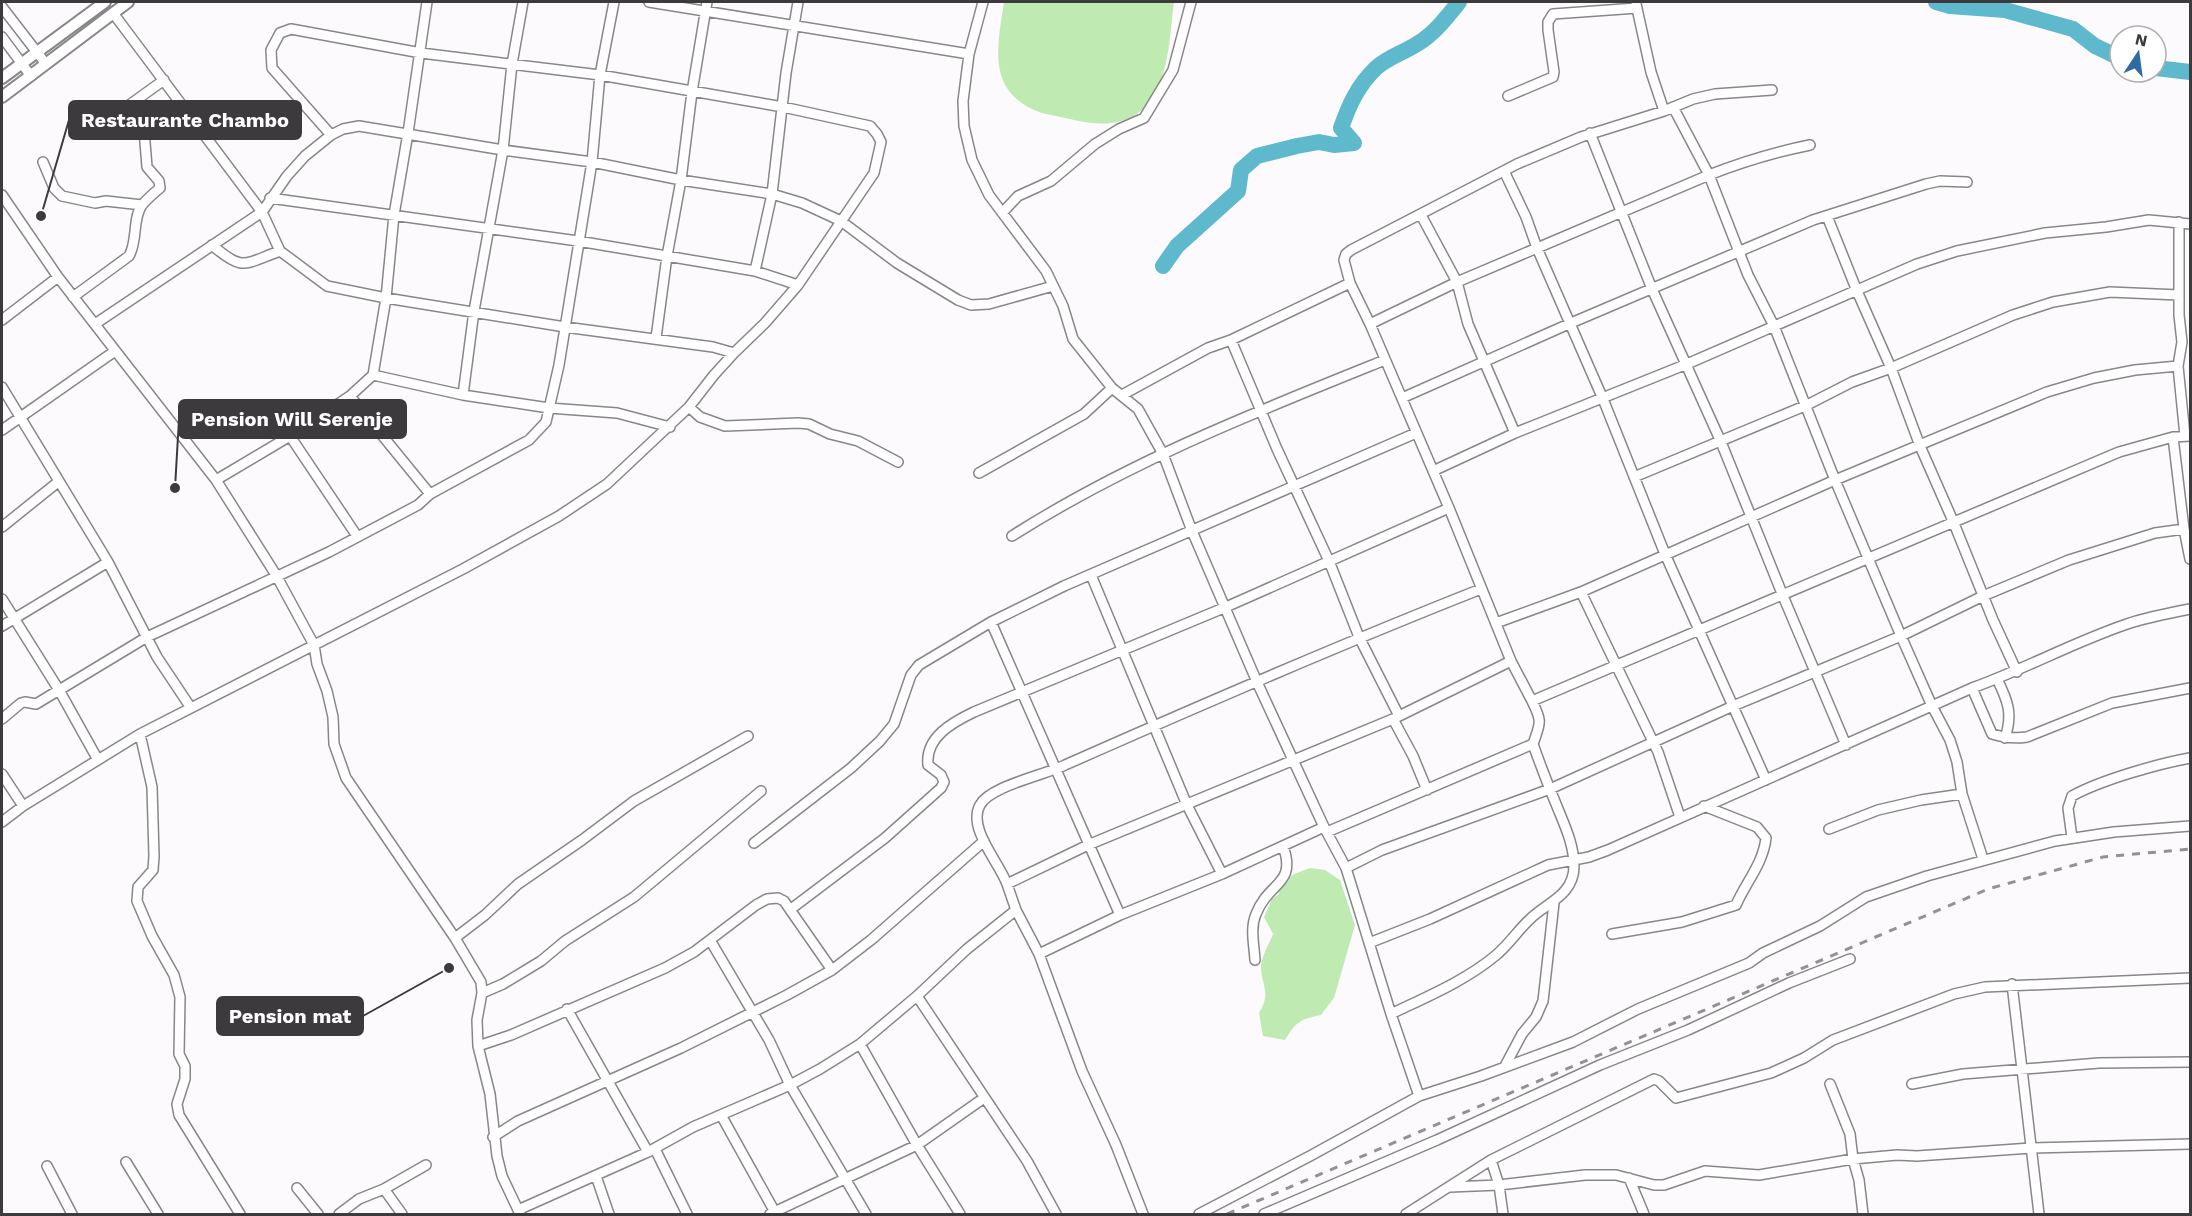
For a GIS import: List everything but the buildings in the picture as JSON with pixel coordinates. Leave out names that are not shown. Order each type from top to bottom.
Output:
[{"type":"street","points":[[2,78],[105,2]]},
{"type":"street","points":[[2,98],[128,2]]},
{"type":"street","points":[[216,480],[290,436],[350,396],[373,375],[386,298],[394,215],[427,2]]},
{"type":"street","points":[[463,395],[474,311],[503,150],[512,64],[523,2]]},
{"type":"street","points":[[2,719],[21,703],[36,704],[147,636],[329,552],[418,505],[430,494],[529,440],[546,422],[560,365],[592,162],[600,75],[614,2]]},
{"type":"street","points":[[649,2],[706,6],[794,26],[969,54]]},
{"type":"street","points":[[755,271],[772,194],[786,73],[798,2]]},
{"type":"street","points":[[982,2],[969,54],[963,101],[964,126],[972,160],[989,195],[1046,272],[1063,306],[1073,339],[1112,388],[1138,409],[1163,454],[1192,531],[1257,682],[1292,760],[1346,868],[1419,1096]]},
{"type":"street","points":[[1003,212],[1018,196],[1051,181],[1095,144],[1119,129],[1144,118],[1173,70],[1191,2]]},
{"type":"street","points":[[1509,96],[1552,77],[1554,72],[1548,22],[1552,14],[1636,4],[1650,72],[1669,109],[1709,175],[1748,275],[1774,326],[1835,480],[1901,636],[1950,740],[1957,762],[1962,794],[1983,859]]},
{"type":"street","points":[[656,338],[706,6]]},
{"type":"street","points":[[2,7],[46,64]]},
{"type":"street","points":[[113,13],[261,212],[280,251],[327,286],[386,298],[566,327],[713,347],[734,353]]},
{"type":"street","points":[[2,822],[23,806],[140,734],[463,569],[559,516],[607,484],[670,427],[734,353],[765,323],[798,285],[874,173],[881,142],[870,126],[783,107],[600,75],[421,52],[291,29],[280,33],[270,50],[272,68],[331,135]]},
{"type":"street","points":[[2,37],[31,76]]},
{"type":"street","points":[[114,116],[164,80]]},
{"type":"street","points":[[1039,954],[1119,915],[1222,874],[1283,846],[1427,790],[1533,744],[1540,729],[1539,718],[1511,661],[1449,508],[1350,283],[1344,260],[1346,254],[1504,171],[1590,134],[1693,99],[1715,94],[1772,90]]},
{"type":"street","points":[[95,324],[261,212],[305,156],[331,135],[343,129],[359,126],[592,162],[681,180],[772,194],[802,203],[841,221],[897,263],[958,300],[971,305],[989,304],[1053,286]]},
{"type":"street","points":[[74,297],[129,256],[133,250],[142,205],[160,188],[159,181],[147,167],[144,130]]},
{"type":"street","points":[[1590,134],[1653,289],[1721,442],[1846,745]]},
{"type":"street","points":[[1370,324],[1457,282],[1709,175],[1745,161],[1810,145]]},
{"type":"street","points":[[43,162],[54,188],[62,196],[95,203],[106,201],[142,205]]},
{"type":"street","points":[[1504,171],[1526,217],[1537,248],[1603,399],[1665,554],[1766,780]]},
{"type":"street","points":[[1401,398],[1739,251],[1827,216],[1896,192],[1940,181],[1967,182]]},
{"type":"street","points":[[2,195],[58,277],[216,480],[276,575],[314,645],[317,664],[331,708],[334,744],[346,778],[455,938],[481,982],[482,993],[477,1020],[478,1046],[490,1094],[494,1122],[493,1137],[502,1176],[519,1212],[651,1150],[693,1127],[790,1085],[820,1069],[860,1044],[1016,910]]},
{"type":"street","points":[[270,198],[578,241],[755,271],[798,285]]},
{"type":"street","points":[[1421,214],[1457,282],[1468,324],[1515,433]]},
{"type":"street","points":[[1827,216],[1891,368],[1920,446],[2017,672]]},
{"type":"street","points":[[1433,471],[1515,433],[1687,364],[1927,261],[1957,251],[2001,241],[2149,220],[2190,224]]},
{"type":"street","points":[[1532,702],[2119,452],[2173,437],[2188,436],[2178,366],[2186,342],[2179,295],[2179,222]]},
{"type":"street","points":[[212,245],[231,261],[239,264],[246,264],[280,251]]},
{"type":"street","points":[[2,320],[58,277]]},
{"type":"street","points":[[1122,395],[1208,348],[1232,340],[1350,283]]},
{"type":"street","points":[[1634,477],[1721,442],[1807,405],[1852,382],[1891,368],[2013,315],[2053,302],[2110,292],[2179,295]]},
{"type":"street","points":[[1232,340],[1427,790]]},
{"type":"street","points":[[2,430],[115,351]]},
{"type":"street","points":[[1012,536],[1054,508],[1163,454],[1261,410],[1385,360]]},
{"type":"street","points":[[1496,623],[1581,592],[1835,480],[2047,392],[2094,378],[2136,370],[2178,366]]},
{"type":"street","points":[[373,375],[463,395],[549,408],[617,413],[670,427]]},
{"type":"street","points":[[2,387],[108,562],[157,657],[191,708]]},
{"type":"street","points":[[979,473],[1084,414],[1112,388]]},
{"type":"street","points":[[350,396],[430,494]]},
{"type":"street","points":[[689,407],[700,417],[725,426],[809,424],[830,434],[858,441],[898,462]]},
{"type":"street","points":[[754,843],[850,768],[880,741],[894,724],[905,698],[911,675],[920,665],[991,622],[1091,575],[1416,433]]},
{"type":"street","points":[[290,436],[357,536]]},
{"type":"street","points":[[2173,437],[2184,529],[2190,559]]},
{"type":"street","points":[[2,527],[58,482]]},
{"type":"street","points":[[791,909],[885,838],[941,788],[944,782],[941,775],[928,765],[927,758],[938,736],[955,722],[1021,692],[1226,607],[1449,508]]},
{"type":"street","points":[[1346,868],[1391,846],[1550,789],[1653,741],[1901,636],[1983,596],[2069,560],[2155,533],[2184,529]]},
{"type":"street","points":[[2,626],[108,562]]},
{"type":"street","points":[[1091,575],[1187,805],[1222,874]]},
{"type":"street","points":[[1143,1215],[1116,1145],[1082,1071],[1039,954],[976,823],[977,811],[981,802],[1007,787],[1055,770],[1359,637],[1481,589]]},
{"type":"street","points":[[1581,592],[1653,741],[1680,817]]},
{"type":"street","points":[[2,599],[98,760]]},
{"type":"street","points":[[1369,943],[1430,920],[1548,865],[1608,850],[1972,688],[2017,672],[2127,624],[2190,609]]},
{"type":"street","points":[[991,622],[1119,915]]},
{"type":"street","points":[[1007,884],[1088,845],[1396,717],[1511,661]]},
{"type":"street","points":[[1997,679],[2010,714],[2005,738]]},
{"type":"street","points":[[1972,688],[1992,734],[2005,738],[2027,736],[2112,703],[2190,688]]},
{"type":"street","points":[[140,734],[152,787],[154,856],[153,870],[138,887],[137,901],[152,936],[174,975],[180,997],[179,1054],[185,1066],[185,1079],[177,1104],[179,1115],[240,1215]]},
{"type":"street","points":[[455,938],[518,884],[634,801],[748,736]]},
{"type":"street","points":[[1391,1014],[1460,978],[1492,958],[1511,943],[1536,914],[1554,903],[1569,887],[1573,877],[1574,859],[1569,838],[1533,744]]},
{"type":"street","points":[[2072,838],[2068,808],[2072,796],[2114,779],[2172,761],[2190,758]]},
{"type":"street","points":[[2,774],[23,806]]},
{"type":"street","points":[[482,993],[503,984],[541,961],[565,941],[634,897],[761,791]]},
{"type":"street","points":[[1829,828],[1878,810],[1962,794]]},
{"type":"street","points":[[1612,934],[1682,922],[1736,905],[1741,891],[1754,873],[1765,850],[1766,838],[1757,827],[1704,806]]},
{"type":"street","points":[[1198,1215],[1419,1096],[1573,1042],[1638,1009],[1749,963],[1763,953],[1820,926],[1866,897],[1983,859],[2072,838],[2190,826]]},
{"type":"street","points":[[493,1137],[518,1121],[607,1082],[752,1013],[832,970],[871,940],[984,841]]},
{"type":"street","points":[[1255,960],[1252,925],[1264,898],[1287,873],[1289,866],[1283,846]]},
{"type":"street","points":[[478,1046],[511,1035],[665,968],[710,940],[767,899],[778,898],[791,909],[832,970]]},
{"type":"street","points":[[1505,1066],[1522,1034],[1536,1017],[1544,1001],[1554,903]]},
{"type":"street","points":[[710,940],[769,1040],[790,1085],[866,1215]]},
{"type":"street","points":[[1264,1215],[1437,1140],[1600,1065],[1688,1030],[1790,983],[1850,959]]},
{"type":"street","points":[[1406,1215],[1491,1160],[1654,1079],[1676,1098],[1761,1076],[1804,1058],[1833,1040],[1954,994],[1985,987],[2012,984],[2190,978]]},
{"type":"street","points":[[2012,984],[2039,1215]]},
{"type":"street","points":[[917,996],[1027,1161],[1056,1215]]},
{"type":"street","points":[[567,1010],[607,1082],[651,1150],[687,1215]]},
{"type":"street","points":[[860,1044],[960,1215]]},
{"type":"street","points":[[1912,1084],[1962,1074],[2023,1069],[2099,1063],[2190,1062]]},
{"type":"street","points":[[1830,1084],[1850,1134],[1863,1215]]},
{"type":"street","points":[[721,1115],[774,1213],[917,1145],[984,1098]]},
{"type":"street","points":[[1448,1187],[1499,1185],[1585,1175],[1616,1175],[1654,1185],[1664,1185],[1705,1171],[1759,1175],[1853,1159],[2031,1148],[2190,1144]]},
{"type":"street","points":[[1491,1160],[1499,1185],[1503,1215]]},
{"type":"street","points":[[126,1162],[158,1215]]},
{"type":"street","points":[[339,1215],[359,1199],[384,1190],[426,1165]]},
{"type":"street","points":[[47,1166],[72,1215]]},
{"type":"street","points":[[596,1176],[609,1215]]},
{"type":"street","points":[[1629,1178],[1644,1215]]},
{"type":"street","points":[[297,1188],[318,1215]]},
{"type":"street","points":[[384,1190],[402,1215]]},
{"type":"green space","points":[[1004,2],[1174,2],[1167,58],[1155,93],[1145,107],[1130,118],[1103,124],[1042,113],[1024,104],[1011,94],[999,68],[999,36]]},
{"type":"green space","points":[[1310,868],[1325,870],[1340,880],[1355,925],[1334,998],[1321,1015],[1299,1022],[1285,1040],[1263,1036],[1259,1013],[1265,1000],[1261,966],[1273,934],[1264,917],[1272,899],[1279,894],[1278,886],[1294,874]]},
{"type":"waterway","points":[[1163,266],[1177,246],[1238,191],[1241,170],[1257,156],[1319,142],[1334,145],[1354,143],[1341,128],[1351,103],[1364,81],[1381,64],[1423,40],[1440,25],[1459,2]]},
{"type":"waterway","points":[[1936,2],[1950,6],[2005,10],[2073,29],[2095,46],[2108,52]]},
{"type":"waterway","points":[[2168,69],[2190,72]]},
{"type":"railway","points":[[1227,1214],[1988,889],[2103,857],[2190,849]]},
{"type":"place","name":"Restaurante Chambo","points":[[41,216]]},
{"type":"place","name":"Pension Will Serenje","points":[[175,488]]},
{"type":"place","name":"Pension mat","points":[[449,968]]}]
